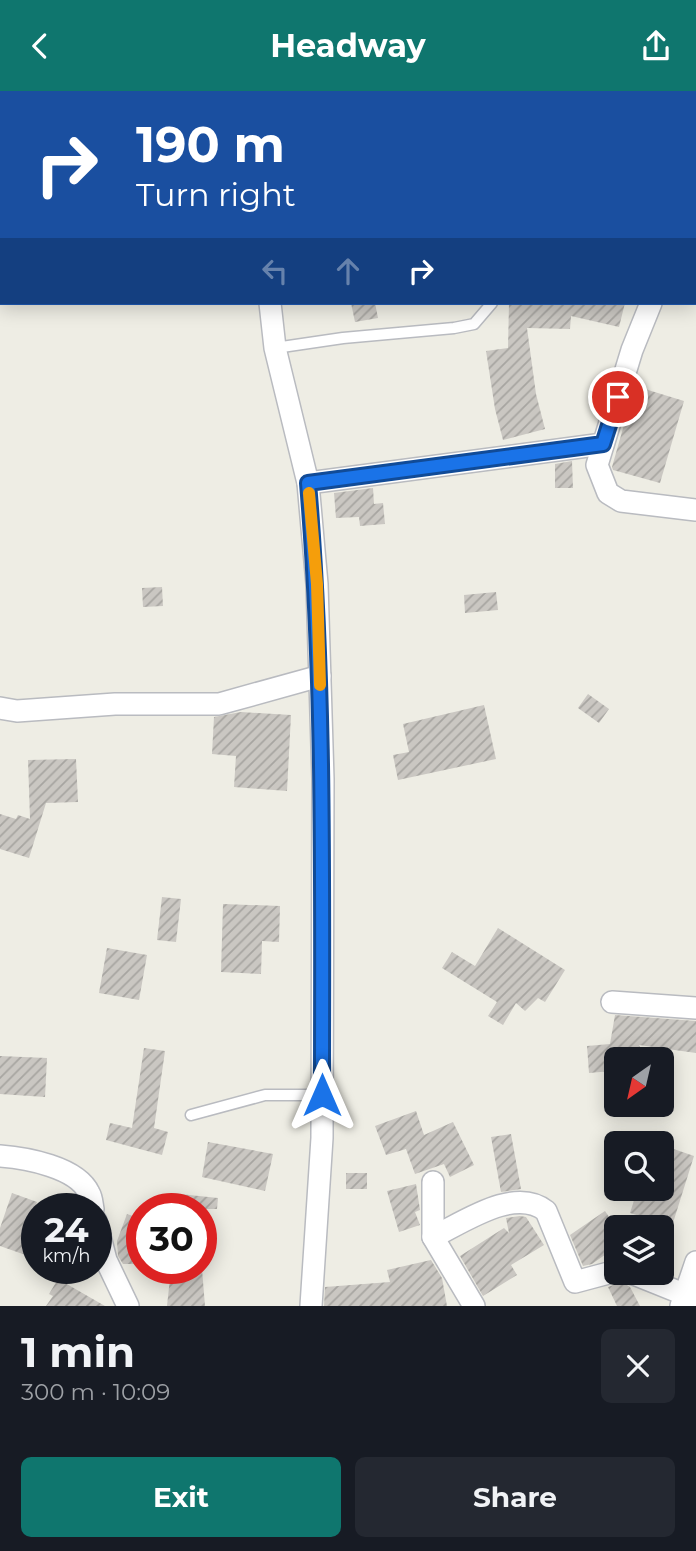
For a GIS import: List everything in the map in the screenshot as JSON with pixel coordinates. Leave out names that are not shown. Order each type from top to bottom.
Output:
[{"type":"street","points":[[270,305],[275,348],[308,483],[317,584],[323,779],[322,1138],[311,1306]]},
{"type":"street","points":[[650,305],[632,350],[597,465],[608,493],[621,501],[696,510]]},
{"type":"street","points":[[308,483],[603,444]]},
{"type":"street","points":[[0,708],[17,711],[115,704],[219,704],[320,676]]},
{"type":"street","points":[[612,1002],[696,1008]]},
{"type":"street","points":[[0,1156],[40,1163],[65,1172],[78,1180],[89,1193]]},
{"type":"street","points":[[433,1182],[433,1237],[474,1306]]},
{"type":"street","points":[[433,1237],[504,1203],[537,1204],[546,1211],[575,1282],[604,1274]]},
{"type":"street","points":[[656,1285],[687,1300],[696,1262]]},
{"type":"street","points":[[112,1273],[128,1306]]},
{"type":"lane","points":[[275,348],[343,338],[454,328],[474,324],[490,305]]},
{"type":"lane","points":[[191,1115],[265,1095],[322,1095]]},
{"type":"building","points":[[351,305],[375,305],[378,318],[355,322]]},
{"type":"building","points":[[509,305],[624,305],[619,327],[571,316],[570,329],[527,328],[536,394],[545,429],[503,440],[486,351],[508,348]]},
{"type":"building","points":[[635,386],[684,401],[660,483],[613,470],[612,467]]},
{"type":"building","points":[[572,461],[573,488],[555,488],[555,464]]},
{"type":"building","points":[[373,488],[374,504],[383,503],[385,524],[360,526],[359,517],[336,518],[334,493]]},
{"type":"building","points":[[162,587],[163,606],[143,607],[142,588]]},
{"type":"building","points":[[496,592],[498,610],[465,613],[464,595]]},
{"type":"building","points":[[588,694],[609,709],[599,723],[578,708]]},
{"type":"building","points":[[484,705],[496,759],[398,780],[393,755],[409,752],[403,724]]},
{"type":"building","points":[[241,712],[291,715],[287,791],[234,787],[236,756],[212,754],[214,717]]},
{"type":"building","points":[[76,759],[78,802],[46,803],[29,858],[0,849],[0,814],[16,819],[18,815],[30,819],[28,760]]},
{"type":"building","points":[[162,897],[181,899],[176,942],[157,940]]},
{"type":"building","points":[[223,904],[280,906],[279,942],[262,941],[261,974],[221,972]]},
{"type":"building","points":[[498,928],[565,970],[545,1002],[538,998],[525,1011],[516,1003],[503,1025],[488,1016],[497,1002],[442,968],[452,952],[475,966]]},
{"type":"building","points":[[107,948],[147,955],[139,1000],[99,993]]},
{"type":"building","points":[[615,1015],[696,1021],[696,1053],[674,1050],[674,1047],[604,1047],[604,1072],[589,1073],[587,1046],[610,1044]]},
{"type":"building","points":[[144,1048],[165,1051],[154,1128],[168,1132],[162,1155],[106,1140],[110,1123],[132,1128]]},
{"type":"building","points":[[0,1056],[47,1058],[45,1097],[0,1094]]},
{"type":"building","points":[[416,1111],[424,1135],[453,1122],[474,1165],[450,1177],[444,1164],[415,1174],[406,1149],[386,1155],[375,1126]]},
{"type":"building","points":[[511,1134],[521,1189],[501,1192],[491,1137]]},
{"type":"building","points":[[208,1142],[273,1154],[265,1191],[202,1177]]},
{"type":"building","points":[[674,1149],[694,1156],[674,1220],[674,1215],[630,1213],[634,1201],[674,1201]]},
{"type":"building","points":[[346,1173],[367,1173],[367,1189],[346,1189]]},
{"type":"building","points":[[416,1184],[420,1210],[415,1212],[420,1225],[399,1232],[387,1191]]},
{"type":"building","points":[[12,1193],[21,1196],[21,1253],[0,1246],[0,1228]]},
{"type":"building","points":[[605,1211],[608,1215],[604,1215],[604,1256],[592,1264],[583,1266],[570,1235]]},
{"type":"building","points":[[126,1217],[126,1264],[123,1264],[118,1256],[117,1241]]},
{"type":"building","points":[[526,1217],[544,1245],[511,1265],[517,1275],[483,1296],[460,1256],[504,1228],[509,1233],[506,1218]]},
{"type":"building","points":[[431,1260],[442,1278],[447,1306],[324,1306],[325,1287],[390,1282],[387,1270]]},
{"type":"building","points":[[55,1284],[67,1284],[105,1306],[46,1306],[53,1296],[49,1294]]},
{"type":"building","points":[[169,1284],[203,1284],[205,1306],[167,1306]]},
{"type":"building","points":[[627,1285],[640,1306],[617,1306],[608,1287]]},
{"type":"slow traffic","points":[[309,493],[317,584],[320,685]]},
{"type":"route","points":[[322,1095],[323,779],[317,584],[308,483],[603,444],[618,397]]}]
